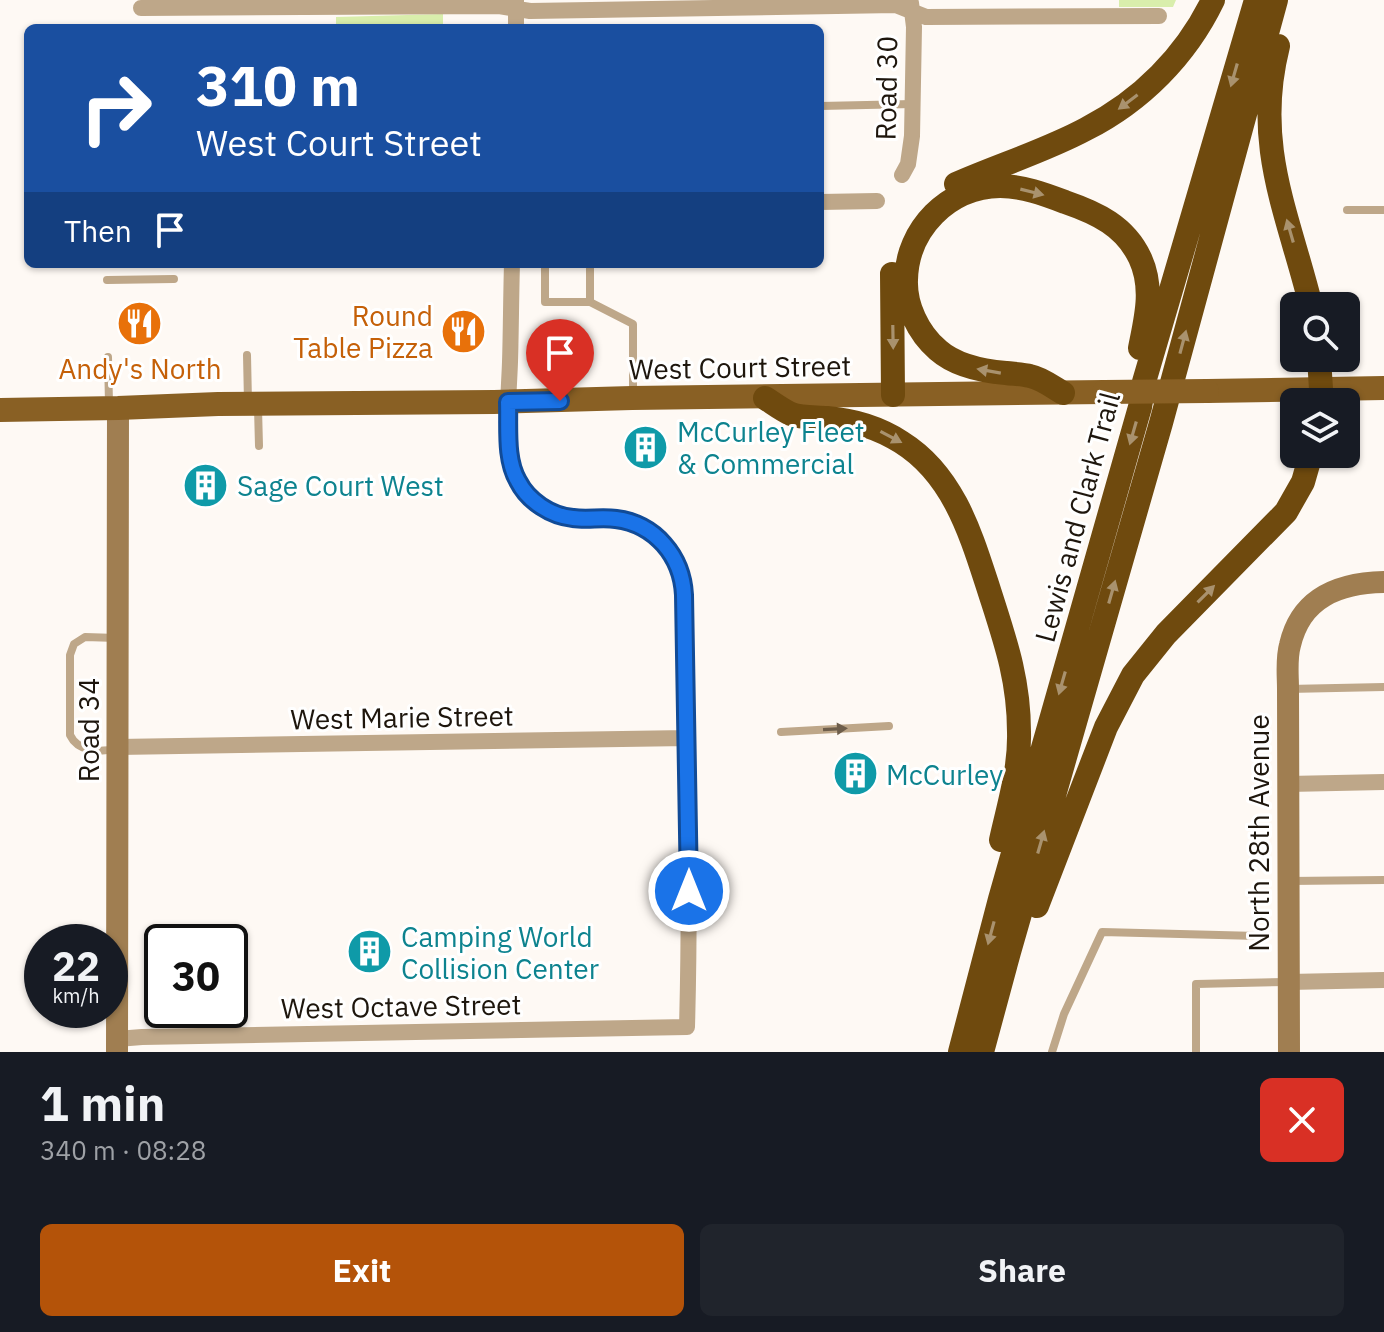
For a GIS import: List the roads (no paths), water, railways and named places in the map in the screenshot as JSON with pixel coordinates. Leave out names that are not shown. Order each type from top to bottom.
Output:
[{"type":"highway","points":[[893,395],[892,267],[900,238],[916,212],[939,192],[1107,118],[1166,70],[1192,37],[1213,0]]},
{"type":"highway","name":"Lewis and Clark Trail","points":[[960,1052],[1000,899],[1140,407],[1144,382],[1256,0]]},
{"type":"highway","name":"Lewis and Clark Trail","points":[[982,1052],[1161,423],[1276,0]]},
{"type":"highway","points":[[1290,0],[1272,79],[1270,140],[1279,192],[1307,292]]},
{"type":"highway","points":[[1063,393],[1032,376],[983,371],[950,359],[938,350],[916,323],[906,285],[909,254],[925,222],[951,200],[982,188],[1027,189],[1089,210],[1125,235],[1141,260],[1147,285],[1147,315],[1138,356],[1144,382]]},
{"type":"highway","points":[[765,398],[792,415],[851,421],[901,441],[939,477],[959,509],[1006,642],[1018,696],[1019,751],[999,851],[1000,899]]},
{"type":"highway","points":[[1009,952],[1030,925],[1106,727],[1133,675],[1166,634],[1286,512],[1303,482],[1307,468]]},
{"type":"main road","name":"West Court Street","points":[[1360,391],[1384,388]]},
{"type":"main road","name":"West Court Street","points":[[0,410],[1104,392],[1280,394]]},
{"type":"street","points":[[141,8],[516,4],[530,11],[896,5],[911,6],[926,17],[1159,16]]},
{"type":"street","name":"Road 30","points":[[902,175],[911,152],[914,27],[911,6]]},
{"type":"street","points":[[824,202],[877,201]]},
{"type":"street","points":[[512,268],[508,402],[514,473],[535,502],[560,516],[617,519],[640,526],[666,545],[684,586],[687,738]]},
{"type":"street","name":"Road 34","points":[[114,408],[118,638],[117,1046]]},
{"type":"street","name":"North 28th Avenue","points":[[1289,1052],[1289,646],[1301,616],[1317,600],[1355,584],[1384,582]]},
{"type":"street","name":"West Marie Street","points":[[118,747],[687,738]]},
{"type":"street","name":"West Octave Street","points":[[117,1046],[142,1037],[687,1027],[687,738]]},
{"type":"street","points":[[1288,784],[1384,782]]},
{"type":"street","points":[[1289,982],[1384,980]]},
{"type":"lane","points":[[824,106],[913,104]]},
{"type":"lane","points":[[1347,210],[1384,210]]},
{"type":"lane","points":[[545,268],[545,302],[590,302],[633,324],[632,398]]},
{"type":"lane","points":[[590,268],[590,302]]},
{"type":"lane","points":[[107,280],[174,279]]},
{"type":"lane","points":[[247,355],[259,446]]},
{"type":"lane","points":[[108,357],[114,408]]},
{"type":"lane","points":[[118,638],[85,637],[74,644],[70,659],[70,735],[75,744],[84,749],[110,750],[118,747]]},
{"type":"lane","points":[[1288,689],[1384,687]]},
{"type":"lane","points":[[781,732],[889,726]]},
{"type":"lane","points":[[1288,881],[1384,880]]},
{"type":"lane","points":[[1052,1052],[1064,1014],[1102,932],[1258,936]]},
{"type":"lane","points":[[1196,1052],[1196,984],[1289,982]]},
{"type":"place","name":"Andy's North","points":[[140,324]]},
{"type":"place","name":"Round Table Pizza","points":[[464,331]]},
{"type":"place","name":"McCurley Fleet & Commercial","points":[[646,447]]},
{"type":"place","name":"Sage Court West","points":[[206,485]]},
{"type":"place","name":"McCurley","points":[[855,774]]},
{"type":"place","name":"Camping World Collision Center","points":[[370,952]]}]
